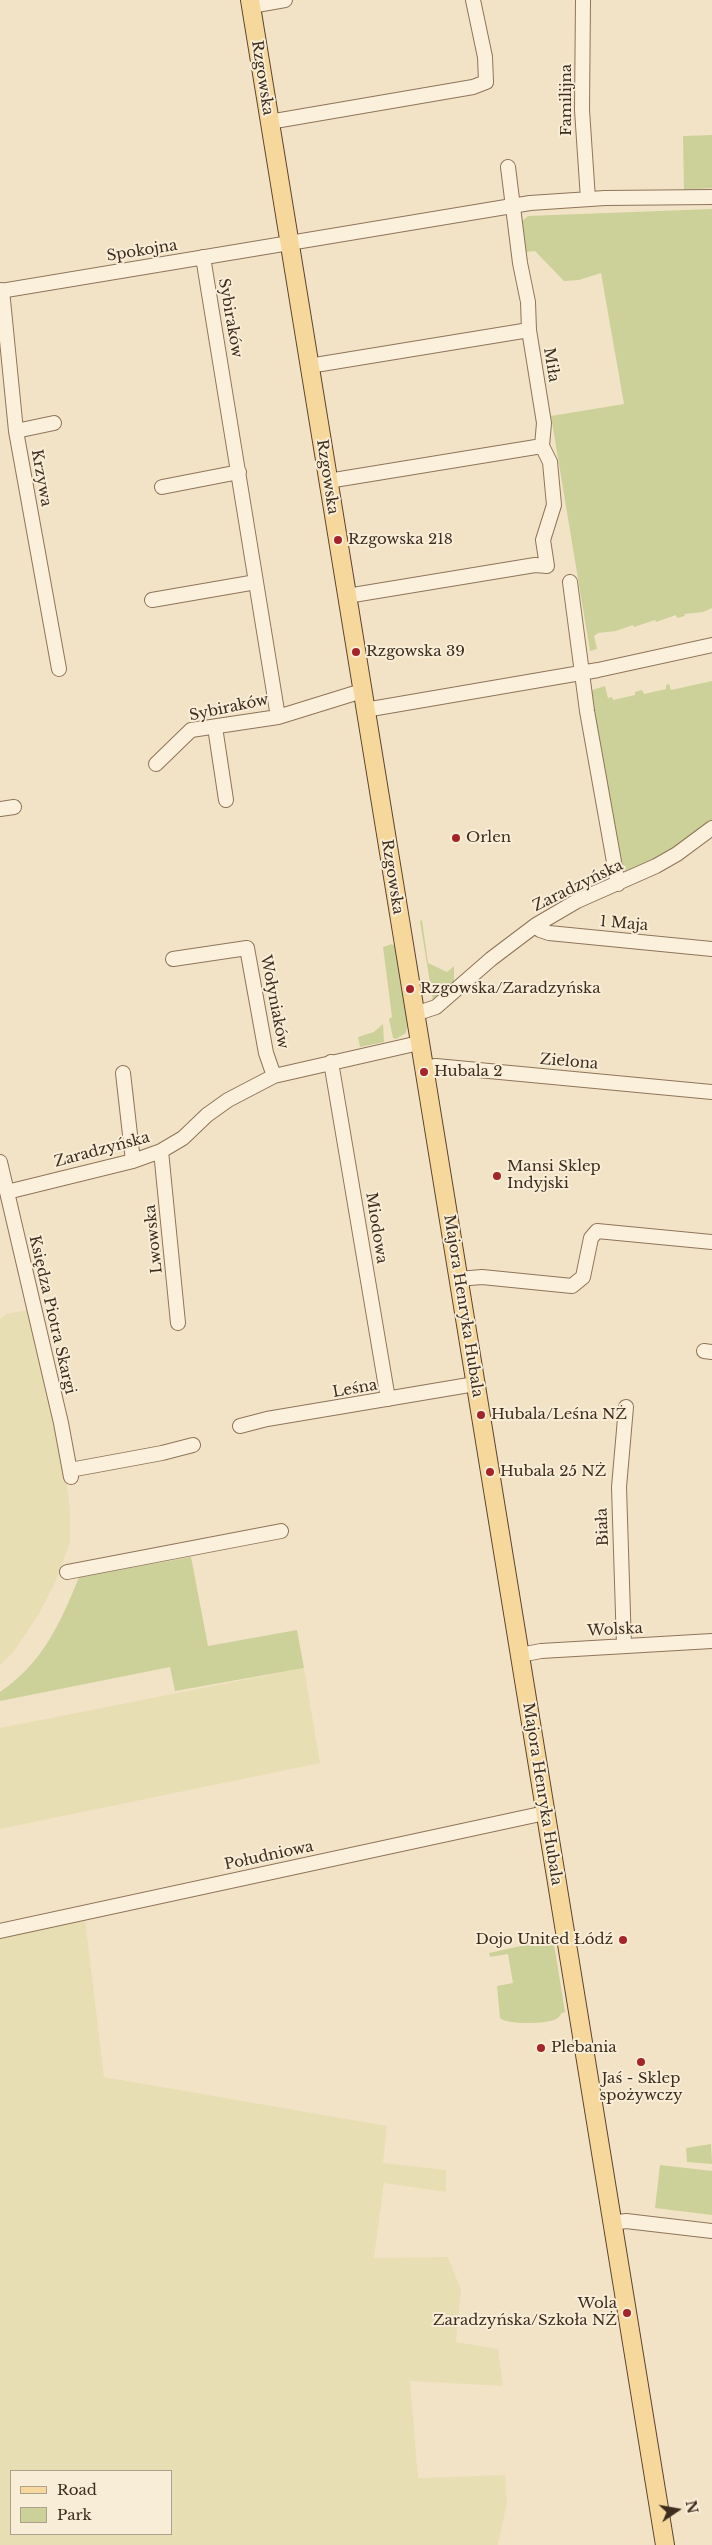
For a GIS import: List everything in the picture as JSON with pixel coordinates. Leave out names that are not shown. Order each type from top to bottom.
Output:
[{"type":"main road","name":"Rzgowska","points":[[250,3],[419,1043]]},
{"type":"main road","name":"Majora Henryka Hubala","points":[[419,1043],[665,2545]]},
{"type":"street","points":[[250,3],[285,0]]},
{"type":"street","points":[[269,122],[473,87],[486,82],[485,57],[473,0]]},
{"type":"street","name":"Familijna","points":[[583,0],[582,110],[588,199]]},
{"type":"street","name":"Miła","points":[[347,596],[535,565],[547,566],[543,540],[554,505],[550,462],[542,446],[544,422],[529,330],[528,302],[520,263],[508,166]]},
{"type":"street","name":"Spokojna","points":[[1,290],[514,206],[588,199],[712,197]]},
{"type":"street","name":"Sybiraków","points":[[156,764],[190,730],[278,717],[240,472],[203,258]]},
{"type":"street","name":"Krzywa","points":[[1,290],[16,431],[58,669]]},
{"type":"street","points":[[309,366],[529,330]]},
{"type":"street","points":[[16,431],[54,423]]},
{"type":"street","points":[[328,481],[542,446]]},
{"type":"street","points":[[162,487],[240,472]]},
{"type":"street","points":[[152,600],[256,582]]},
{"type":"street","points":[[570,582],[582,673],[618,884]]},
{"type":"street","points":[[365,710],[582,673],[712,645]]},
{"type":"street","points":[[278,717],[362,691]]},
{"type":"street","points":[[215,727],[226,800]]},
{"type":"street","points":[[0,809],[14,807]]},
{"type":"street","name":"Zaradzyńska","points":[[415,1014],[436,1007],[503,948],[536,925],[577,901],[618,884],[677,854],[712,828]]},
{"type":"street","name":"1 Maja","points":[[536,925],[540,930],[549,933],[712,949]]},
{"type":"street","name":"Wołyniaków","points":[[173,959],[247,948],[266,1053],[274,1076]]},
{"type":"street","name":"Zaradzyńska","points":[[6,1202],[161,1151],[183,1138],[207,1115],[228,1100],[274,1076],[419,1043]]},
{"type":"street","name":"Miodowa","points":[[331,1062],[388,1399]]},
{"type":"street","name":"Zielona","points":[[423,1068],[436,1066],[712,1092]]},
{"type":"street","points":[[123,1073],[133,1161]]},
{"type":"street","name":"Lwowska","points":[[161,1151],[178,1323]]},
{"type":"street","name":"Księdza Piotra Skargi","points":[[0,1162],[6,1202],[70,1474],[193,1445]]},
{"type":"street","points":[[458,1279],[482,1277],[572,1286],[583,1277],[591,1238],[597,1231],[712,1242]]},
{"type":"street","name":"Leśna","points":[[240,1426],[267,1419],[476,1384]]},
{"type":"street","name":"Biała","points":[[624,1646],[619,1487],[626,1407]]},
{"type":"street","points":[[67,1572],[281,1531]]},
{"type":"street","name":"Wolska","points":[[520,1655],[541,1651],[712,1641]]},
{"type":"street","name":"Południowa","points":[[0,1931],[545,1813]]},
{"type":"street","points":[[612,2224],[626,2221],[712,2232]]},
{"type":"shaded area","points":[[28,1310],[59,1425],[70,1510],[70,1543],[55,1583],[39,1614],[14,1651],[0,1665],[0,1319],[6,1314]]},
{"type":"shaded area","points":[[304,1668],[320,1763],[0,1829],[0,1728]]},
{"type":"shaded area","points":[[85,1919],[104,2077],[387,2126],[383,2163],[446,2170],[446,2192],[384,2183],[374,2258],[448,2257],[461,2290],[456,2342],[498,2349],[503,2386],[410,2381],[418,2478],[505,2475],[507,2502],[498,2545],[0,2545],[0,1937]]},
{"type":"green space","points":[[712,135],[712,188],[684,190],[683,136]]},
{"type":"green space","points":[[712,209],[712,608],[703,612],[684,614],[685,616],[677,618],[676,615],[656,622],[655,620],[634,627],[633,625],[616,631],[598,633],[594,636],[597,649],[590,651],[551,416],[624,404],[601,273],[579,280],[564,281],[535,251],[526,252],[521,222],[528,216]]},
{"type":"green space","points":[[712,681],[712,821],[660,861],[623,876],[589,691],[605,686],[608,698],[612,697],[613,700],[635,695],[635,692],[642,690],[644,694],[666,689],[666,685],[669,684],[671,690]]},
{"type":"green space","points":[[422,920],[428,963],[447,972],[454,966],[454,981],[438,1000],[433,1001],[420,921]]},
{"type":"green space","points":[[392,944],[397,948],[408,1023],[406,1033],[396,1039],[393,1038],[389,1019],[392,1017],[383,947]]},
{"type":"green space","points":[[383,1024],[384,1042],[360,1047],[358,1037],[374,1032]]},
{"type":"green space","points":[[191,1557],[208,1646],[297,1630],[304,1668],[175,1691],[170,1667],[0,1701],[0,1692],[28,1669],[48,1641],[65,1610],[79,1577]]},
{"type":"green space","points":[[539,1942],[554,1944],[565,2012],[552,2021],[545,2022],[518,2023],[504,2020],[500,2018],[497,1986],[513,1983],[508,1954],[490,1957],[489,1953]]},
{"type":"green space","points":[[711,2144],[712,2164],[687,2162],[686,2148]]},
{"type":"green space","points":[[660,2165],[712,2171],[712,2215],[655,2208]]},
{"type":"place","name":"Rzgowska 218","points":[[338,540]]},
{"type":"place","name":"Rzgowska 39","points":[[356,652]]},
{"type":"place","name":"Orlen","points":[[456,838]]},
{"type":"place","name":"Rzgowska/Zaradzyńska","points":[[410,989]]},
{"type":"place","name":"Hubala 2","points":[[424,1072]]},
{"type":"place","name":"Mansi Sklep Indyjski","points":[[497,1176]]},
{"type":"place","name":"Hubala/Leśna NŻ","points":[[481,1415]]},
{"type":"place","name":"Hubala 25 NŻ","points":[[490,1472]]},
{"type":"place","name":"Dojo United Łódź","points":[[623,1940]]},
{"type":"place","name":"Plebania","points":[[541,2048]]},
{"type":"place","name":"Jaś - Sklep spożywczy","points":[[641,2062]]},
{"type":"place","name":"Wola Zaradzyńska/Szkoła NŻ","points":[[627,2313]]}]
